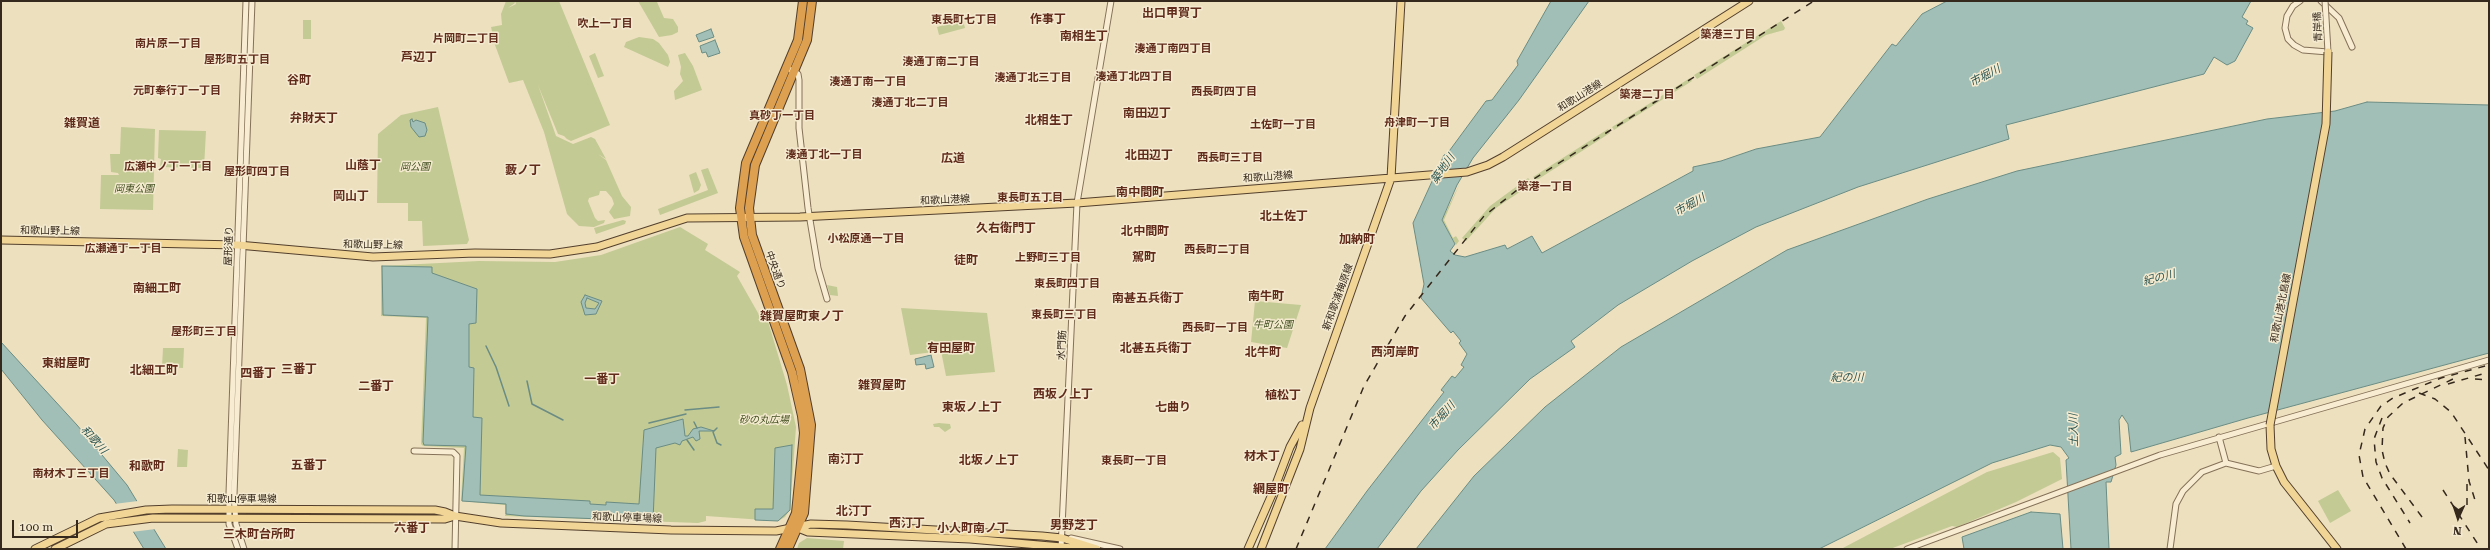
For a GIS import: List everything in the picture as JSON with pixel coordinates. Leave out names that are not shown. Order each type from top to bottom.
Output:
[{"type":"highway","name":"中央通り","points":[[780,549],[796,513],[799,496],[804,433],[802,416],[792,372],[744,237],[745,219],[755,165],[790,69],[800,32],[804,1]]},
{"type":"highway","name":"中央通り","points":[[790,69],[809,35],[812,1]]},
{"type":"highway","name":"中央通り","points":[[745,219],[800,369],[810,417],[811,434],[804,513],[788,549]]},
{"type":"main road","name":"新和歌浦梅原線","points":[[1261,549],[1292,471],[1302,428],[1391,178],[1402,1]]},
{"type":"main road","name":"和歌山港線","points":[[745,219],[1077,203],[1467,172],[1488,165],[1503,157],[1749,1]]},
{"type":"main road","name":"和歌山港北島線","points":[[2328,52],[2326,124],[2270,425],[2271,449],[2276,466],[2284,482],[2337,549]]},
{"type":"main road","name":"和歌山野上線","points":[[1,240],[241,245],[373,257],[475,253],[550,254],[601,246],[687,218],[745,219]]},
{"type":"main road","name":"新和歌浦梅原線","points":[[1248,549],[1273,492],[1290,447],[1302,428]]},
{"type":"main road","points":[[1252,549],[1277,494],[1302,428]]},
{"type":"main road","name":"和歌山停車場線","points":[[35,549],[89,522],[119,514],[146,510],[445,519],[455,516],[501,523],[635,529],[776,531],[798,528],[811,524],[847,525],[1061,544]]},
{"type":"main road","name":"和歌山停車場線","points":[[55,549],[106,524],[150,518],[232,513]]},
{"type":"main road","points":[[1257,549],[1261,532]]},
{"type":"main road","points":[[1061,544],[1086,549]]},
{"type":"main road","points":[[1061,544],[1097,549]]},
{"type":"street","name":"屋形通り","points":[[232,513],[235,492],[246,1]]},
{"type":"street","name":"屋形通り","points":[[232,513],[229,492],[252,1]]},
{"type":"street","name":"水門筋","points":[[1061,544],[1077,203],[1111,1]]},
{"type":"street","points":[[2300,1],[2293,6],[2287,16],[2285,28],[2288,39],[2294,45],[2303,50],[2328,52]]},
{"type":"street","points":[[2321,1],[2339,18],[2352,47]]},
{"type":"street","name":"青岸橋","points":[[2325,1],[2328,52]]},
{"type":"street","points":[[790,69],[799,80],[799,128],[809,216],[818,268],[827,299]]},
{"type":"street","points":[[1907,549],[2129,467],[2219,437],[2489,360]]},
{"type":"street","points":[[2219,437],[2226,463]]},
{"type":"street","points":[[414,450],[456,454],[455,549]]},
{"type":"street","points":[[2170,549],[2173,522],[2180,495],[2202,472],[2226,463],[2259,471],[2276,466]]},
{"type":"street","points":[[232,513],[232,536],[238,549]]},
{"type":"street","points":[[232,513],[244,549]]},
{"type":"street","points":[[1061,544],[1075,539],[1120,549]]},
{"type":"green space","points":[[506,1],[514,1],[515,3],[508,8],[516,4],[515,1],[559,1],[610,125],[571,141],[558,134],[538,85],[556,136],[573,144],[591,137],[595,139],[606,159],[598,154],[606,160],[622,196],[631,207],[630,216],[614,219],[609,212],[614,204],[612,198],[606,191],[600,191],[599,195],[589,198],[588,201],[595,218],[598,221],[605,220],[604,223],[594,227],[579,226],[567,214],[544,132],[523,80],[509,83],[495,45],[491,27],[502,25],[501,14]]},
{"type":"green space","points":[[638,1],[657,2],[664,18],[673,19],[678,27],[678,32],[672,35],[659,37]]},
{"type":"green space","points":[[303,20],[311,20],[311,39],[303,39]]},
{"type":"green space","points":[[963,20],[965,28],[939,35],[937,27]]},
{"type":"green space","points":[[1781,21],[1785,28],[1784,30],[1766,35],[1697,79],[1694,75]]},
{"type":"green space","points":[[639,37],[653,39],[659,43],[668,55],[670,62],[668,67],[624,47],[626,42]]},
{"type":"green space","points":[[595,53],[604,76],[598,78],[589,56]]},
{"type":"green space","points":[[685,53],[693,66],[702,90],[675,100],[674,91],[683,81],[680,74],[681,67],[678,55]]},
{"type":"green space","points":[[1690,78],[1692,81],[1614,130],[1612,127]]},
{"type":"green space","name":"岡公園","points":[[438,107],[469,240],[467,244],[423,246],[422,221],[408,221],[408,203],[377,203],[378,134],[401,115]]},
{"type":"green space","name":"岡東公園","points":[[121,127],[155,129],[153,210],[100,209],[101,175],[119,175],[118,173],[111,172],[110,154],[120,154]]},
{"type":"green space","points":[[1608,129],[1610,133],[1537,180],[1533,177]]},
{"type":"green space","points":[[159,130],[206,131],[204,168],[160,167],[161,159],[158,158]]},
{"type":"green space","points":[[708,168],[718,193],[660,215],[658,209],[708,190],[701,170]]},
{"type":"green space","points":[[696,172],[701,185],[699,190],[694,193],[689,175]]},
{"type":"green space","points":[[1528,178],[1533,183],[1496,208],[1466,241],[1462,238],[1490,206]]},
{"type":"green space","points":[[1460,183],[1444,220],[1453,238],[1456,236],[1459,241],[1456,245],[1442,220]]},
{"type":"green space","points":[[623,220],[626,221],[625,224],[596,234],[594,228]]},
{"type":"green space","name":"砂の丸広場","points":[[680,227],[708,244],[705,250],[740,272],[737,276],[762,320],[767,318],[787,385],[796,427],[790,510],[785,517],[778,521],[706,516],[706,521],[698,523],[505,516],[505,505],[461,501],[464,448],[423,446],[421,444],[426,318],[381,316],[381,266],[479,261],[555,262],[601,255]]},
{"type":"green space","points":[[827,285],[837,287],[838,296],[830,295]]},
{"type":"green space","name":"牛町公園","points":[[1255,301],[1301,305],[1287,348],[1251,342]]},
{"type":"green space","points":[[901,308],[987,313],[995,372],[946,376],[941,351],[910,355]]},
{"type":"green space","points":[[163,348],[184,348],[183,368],[162,367]]},
{"type":"green space","points":[[933,424],[950,424],[951,428],[945,432],[939,427],[934,427]]},
{"type":"green space","points":[[178,449],[188,450],[187,467],[177,467]]},
{"type":"green space","points":[[2053,452],[2060,458],[2062,479],[2016,502],[1957,527],[1952,526],[1890,549],[1841,549],[1987,472]]},
{"type":"green space","points":[[2338,490],[2351,511],[2330,523],[2318,501]]},
{"type":"green space","points":[[807,538],[844,541],[843,549],[797,549],[799,543]]},
{"type":"water","points":[[1551,1],[1589,1],[1519,100],[1473,158],[1457,185],[1442,220],[1455,244],[1450,251],[1455,255],[1465,257],[1505,245],[1507,249],[1532,236],[1542,253],[1693,171],[1693,167],[1721,161],[1756,149],[1820,137],[1892,44],[1896,46],[1922,14],[1947,1],[2251,1],[2242,17],[2248,21],[2246,24],[2253,28],[2235,61],[2227,65],[2214,57],[2204,74],[2006,125],[2009,139],[1858,187],[1756,227],[1692,261],[1618,305],[1571,341],[1575,347],[1530,379],[1458,450],[1421,491],[1377,549],[1325,549],[1367,491],[1444,392],[1441,390],[1452,376],[1455,378],[1464,367],[1461,365],[1467,354],[1459,343],[1461,341],[1453,331],[1451,333],[1421,298],[1424,284],[1413,223],[1444,155],[1447,154],[1486,101],[1492,100],[1518,65],[1517,61]]},
{"type":"water","points":[[711,29],[714,37],[699,42],[696,35]]},
{"type":"water","points":[[715,40],[720,53],[708,57],[706,52],[702,53],[700,46]]},
{"type":"water","name":"紀の川","points":[[2367,102],[2489,105],[2489,353],[2248,418],[2131,452],[2128,424],[2122,415],[2119,420],[2121,454],[2115,457],[2116,465],[2111,482],[2106,482],[2109,549],[2071,549],[2066,460],[2069,458],[2061,447],[2050,445],[1992,463],[1819,549],[1416,549],[1474,476],[1545,407],[1621,347],[1787,250],[1928,199],[2017,171],[2267,119],[2335,111]]},
{"type":"water","points":[[412,119],[413,122],[416,120],[425,123],[427,130],[425,136],[419,137],[411,127],[410,120]]},
{"type":"water","points":[[382,266],[432,267],[432,273],[477,289],[476,323],[469,324],[469,367],[474,368],[473,417],[482,418],[480,495],[590,501],[590,504],[606,505],[606,502],[639,504],[644,430],[683,419],[685,436],[688,436],[693,429],[701,427],[714,431],[699,431],[700,439],[696,441],[693,437],[682,441],[680,445],[675,443],[656,448],[653,521],[524,516],[506,514],[506,504],[462,501],[466,446],[424,445],[423,442],[428,317],[383,315]]},
{"type":"water","points":[[585,295],[602,301],[596,314],[585,315],[581,302]],"holes":[[[587,298],[599,303],[595,309],[586,308],[585,303]]]},
{"type":"water","points":[[1,342],[77,425],[127,485],[166,549],[144,549],[114,500],[42,420],[1,369]]},
{"type":"water","points":[[931,355],[934,367],[926,369],[925,364],[916,365],[915,359]]},
{"type":"water","points":[[792,445],[790,510],[778,521],[755,520],[755,509],[773,509],[775,448]]},
{"type":"water","points":[[2031,512],[2060,514],[2063,549],[1964,549],[1962,537]]},
{"type":"pier","points":[[138,501],[156,529],[131,532],[114,504]]},
{"type":"waterway","points":[[486,346],[496,367],[509,406]]},
{"type":"waterway","points":[[527,381],[532,404],[563,420]]},
{"type":"waterway","points":[[685,410],[719,407]]},
{"type":"waterway","points":[[649,423],[686,414]]},
{"type":"waterway","points":[[694,422],[697,428]]},
{"type":"waterway","points":[[714,431],[717,428]]},
{"type":"waterway","points":[[713,432],[717,443],[721,445]]},
{"type":"waterway","points":[[687,440],[694,450]]},
{"type":"railway","points":[[1296,549],[1364,386],[1405,316],[1484,216],[1521,187],[1814,1]]},
{"type":"railway","points":[[2406,549],[2363,477],[2359,455],[2365,429],[2381,406],[2393,398],[2441,378],[2489,365]]},
{"type":"railway","points":[[2448,384],[2489,372]]},
{"type":"railway","points":[[2422,517],[2390,474],[2385,463],[2382,450],[2383,428],[2388,417],[2403,403],[2453,379]]},
{"type":"railway","points":[[2475,379],[2489,380]]},
{"type":"railway","points":[[2419,393],[2435,399],[2451,412],[2489,470]]},
{"type":"railway","points":[[2382,418],[2374,439],[2376,462],[2382,478],[2410,523]]},
{"type":"railway","points":[[2465,437],[2469,481],[2475,500]]},
{"type":"railway","points":[[2467,484],[2467,506]]},
{"type":"railway","points":[[2443,490],[2481,549]]},
{"type":"district","name":"出口甲賀丁","points":[[1172,13]]},
{"type":"district","name":"作事丁","points":[[1048,19]]},
{"type":"district","name":"東長町七丁目","points":[[964,20]]},
{"type":"district","name":"吹上一丁目","points":[[605,24]]},
{"type":"district","name":"築港三丁目","points":[[1728,35]]},
{"type":"district","name":"南相生丁","points":[[1084,36]]},
{"type":"district","name":"片岡町二丁目","points":[[466,39]]},
{"type":"district","name":"南片原一丁目","points":[[168,44]]},
{"type":"district","name":"湊通丁南四丁目","points":[[1173,49]]},
{"type":"district","name":"芦辺丁","points":[[419,57]]},
{"type":"district","name":"屋形町五丁目","points":[[237,60]]},
{"type":"district","name":"湊通丁南二丁目","points":[[941,62]]},
{"type":"district","name":"湊通丁北四丁目","points":[[1134,77]]},
{"type":"district","name":"湊通丁北三丁目","points":[[1033,78]]},
{"type":"district","name":"谷町","points":[[299,80]]},
{"type":"district","name":"湊通丁南一丁目","points":[[868,82]]},
{"type":"district","name":"元町奉行丁一丁目","points":[[177,91]]},
{"type":"district","name":"西長町四丁目","points":[[1224,92]]},
{"type":"district","name":"築港二丁目","points":[[1647,95]]},
{"type":"district","name":"湊通丁北二丁目","points":[[910,103]]},
{"type":"district","name":"南田辺丁","points":[[1147,113]]},
{"type":"district","name":"真砂丁一丁目","points":[[782,116]]},
{"type":"district","name":"弁財天丁","points":[[314,118]]},
{"type":"district","name":"北相生丁","points":[[1049,120]]},
{"type":"district","name":"雑賀道","points":[[82,123]]},
{"type":"district","name":"舟津町一丁目","points":[[1417,123]]},
{"type":"district","name":"土佐町一丁目","points":[[1283,125]]},
{"type":"district","name":"湊通丁北一丁目","points":[[824,155]]},
{"type":"district","name":"北田辺丁","points":[[1149,155]]},
{"type":"district","name":"広道","points":[[953,158]]},
{"type":"district","name":"西長町三丁目","points":[[1230,158]]},
{"type":"district","name":"山蔭丁","points":[[363,165]]},
{"type":"district","name":"広瀬中ノ丁一丁目","points":[[168,167]]},
{"type":"district","name":"藪ノ丁","points":[[523,170]]},
{"type":"district","name":"屋形町四丁目","points":[[257,172]]},
{"type":"district","name":"築港一丁目","points":[[1545,187]]},
{"type":"district","name":"南中間町","points":[[1140,192]]},
{"type":"district","name":"岡山丁","points":[[351,196]]},
{"type":"district","name":"東長町五丁目","points":[[1030,198]]},
{"type":"district","name":"北土佐丁","points":[[1284,216]]},
{"type":"district","name":"久右衛門丁","points":[[1006,228]]},
{"type":"district","name":"北中間町","points":[[1145,231]]},
{"type":"district","name":"小松原通一丁目","points":[[866,239]]},
{"type":"district","name":"加納町","points":[[1357,239]]},
{"type":"district","name":"広瀬通丁一丁目","points":[[123,249]]},
{"type":"district","name":"西長町二丁目","points":[[1217,250]]},
{"type":"district","name":"駕町","points":[[1144,257]]},
{"type":"district","name":"上野町三丁目","points":[[1048,258]]},
{"type":"district","name":"徒町","points":[[966,260]]},
{"type":"district","name":"東長町四丁目","points":[[1067,284]]},
{"type":"district","name":"南細工町","points":[[157,288]]},
{"type":"district","name":"南牛町","points":[[1266,296]]},
{"type":"district","name":"南甚五兵衛丁","points":[[1148,298]]},
{"type":"district","name":"東長町三丁目","points":[[1064,315]]},
{"type":"district","name":"雑賀屋町東ノ丁","points":[[802,316]]},
{"type":"district","name":"西長町一丁目","points":[[1215,328]]},
{"type":"district","name":"屋形町三丁目","points":[[204,332]]},
{"type":"district","name":"有田屋町","points":[[951,348]]},
{"type":"district","name":"北甚五兵衛丁","points":[[1156,348]]},
{"type":"district","name":"北牛町","points":[[1263,352]]},
{"type":"district","name":"西河岸町","points":[[1395,352]]},
{"type":"district","name":"東紺屋町","points":[[66,363]]},
{"type":"district","name":"三番丁","points":[[299,369]]},
{"type":"district","name":"北細工町","points":[[154,370]]},
{"type":"district","name":"四番丁","points":[[258,373]]},
{"type":"district","name":"一番丁","points":[[602,379]]},
{"type":"district","name":"雑賀屋町","points":[[882,385]]},
{"type":"district","name":"二番丁","points":[[376,386]]},
{"type":"district","name":"西坂ノ上丁","points":[[1063,394]]},
{"type":"district","name":"植松丁","points":[[1283,395]]},
{"type":"district","name":"東坂ノ上丁","points":[[972,407]]},
{"type":"district","name":"七曲り","points":[[1173,407]]},
{"type":"district","name":"材木丁","points":[[1262,456]]},
{"type":"district","name":"南汀丁","points":[[846,459]]},
{"type":"district","name":"北坂ノ上丁","points":[[989,460]]},
{"type":"district","name":"東長町一丁目","points":[[1134,461]]},
{"type":"district","name":"五番丁","points":[[309,465]]},
{"type":"district","name":"和歌町","points":[[147,466]]},
{"type":"district","name":"南材木丁三丁目","points":[[71,474]]},
{"type":"district","name":"網屋町","points":[[1271,489]]},
{"type":"district","name":"北汀丁","points":[[854,511]]},
{"type":"district","name":"西汀丁","points":[[907,523]]},
{"type":"district","name":"男野芝丁","points":[[1074,525]]},
{"type":"district","name":"六番丁","points":[[412,528]]},
{"type":"district","name":"小人町南ノ丁","points":[[973,528]]},
{"type":"district","name":"三木町台所町","points":[[259,534]]},
{"type":"water label","name":"市堀川","points":[[1985,76]]},
{"type":"water label","name":"築地川","points":[[1443,169]]},
{"type":"water label","name":"市堀川","points":[[1690,205]]},
{"type":"water label","name":"市堀川","points":[[1442,416]]},
{"type":"water label","name":"土入川","points":[[2074,430]]},
{"type":"water label","name":"和歌川","points":[[94,440]]}]
